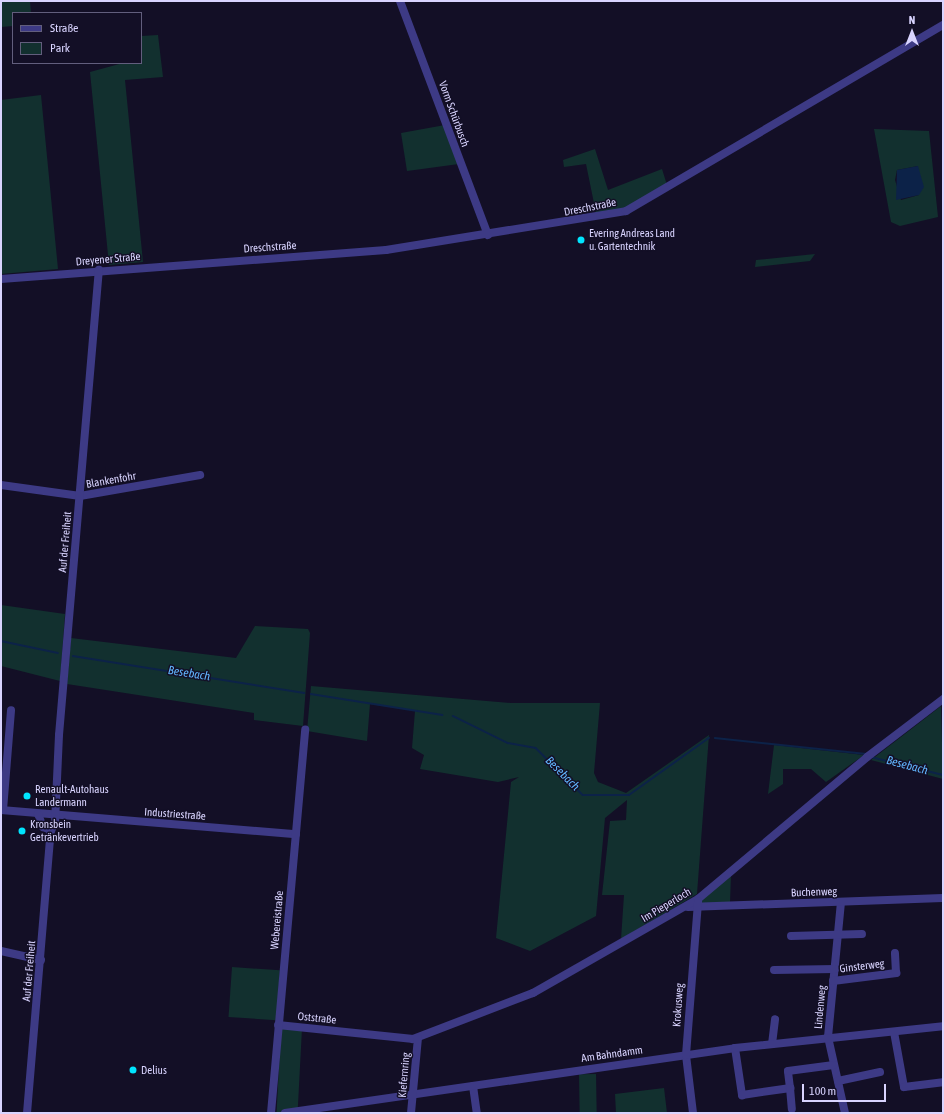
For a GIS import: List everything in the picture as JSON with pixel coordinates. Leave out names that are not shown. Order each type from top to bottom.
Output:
[{"type":"street","name":"Vorm Schürbusch","points":[[400,1],[488,235]]},
{"type":"street","name":"Dreschstraße","points":[[217,261],[386,250],[626,212],[943,24]]},
{"type":"street","name":"Dreyener Straße","points":[[1,279],[217,261]]},
{"type":"street","name":"Auf der Freiheit","points":[[53,816],[99,270]]},
{"type":"street","name":"Blankenfohr","points":[[1,485],[80,496],[200,475]]},
{"type":"street","name":"Im Pieperloch","points":[[698,903],[867,757],[943,699]]},
{"type":"street","name":"Industriestraße","points":[[11,710],[2,810],[53,816],[296,834]]},
{"type":"street","name":"Webereistraße","points":[[271,1113],[305,730]]},
{"type":"street","points":[[38,814],[43,827],[51,830],[55,823],[53,816]]},
{"type":"street","name":"Auf der Freiheit","points":[[27,1113],[51,830]]},
{"type":"street","name":"Buchenweg","points":[[686,907],[698,903],[840,902],[943,898]]},
{"type":"street","name":"Lindenweg","points":[[840,902],[828,1037],[845,1113]]},
{"type":"street","name":"Krokusweg","points":[[693,1113],[686,1055],[698,903]]},
{"type":"street","name":"Im Pieperloch","points":[[354,1033],[418,1038],[529,994],[686,907]]},
{"type":"street","points":[[791,936],[862,934]]},
{"type":"street","points":[[1,951],[41,960]]},
{"type":"street","name":"Ginsterweg","points":[[833,980],[896,973],[895,953]]},
{"type":"street","points":[[774,970],[835,968]]},
{"type":"street","points":[[772,1044],[775,1019]]},
{"type":"street","name":"Oststraße","points":[[278,1025],[354,1033]]},
{"type":"street","name":"Am Bahndamm","points":[[286,1113],[413,1096],[736,1048],[828,1037],[894,1032],[943,1026]]},
{"type":"street","points":[[894,1032],[904,1087],[943,1082]]},
{"type":"street","name":"Kiefernring","points":[[411,1113],[418,1038]]},
{"type":"street","points":[[736,1048],[742,1095],[790,1088]]},
{"type":"street","points":[[792,1109],[788,1071],[834,1065]]},
{"type":"street","points":[[838,1081],[880,1072]]},
{"type":"street","points":[[473,1086],[477,1113]]},
{"type":"green space","points":[[1,1],[30,1],[31,12],[12,12],[12,26],[1,27]]},
{"type":"green space","points":[[158,35],[163,77],[125,80],[143,262],[109,265],[90,72],[119,64],[142,64],[142,36]]},
{"type":"green space","points":[[41,95],[58,269],[1,274],[1,100]]},
{"type":"green space","points":[[445,125],[459,164],[407,171],[401,133]]},
{"type":"green space","points":[[874,129],[929,131],[938,217],[900,226],[891,222]],"holes":[[[918,166],[919,195],[901,200],[895,180],[897,170]]]},
{"type":"green space","points":[[595,149],[608,190],[662,169],[667,185],[623,209],[596,213],[586,164],[564,167],[563,160]]},
{"type":"green space","points":[[815,254],[810,261],[755,267],[756,260]]},
{"type":"green space","points":[[1,605],[65,614],[60,681],[1,666]]},
{"type":"green space","points":[[255,626],[308,629],[310,633],[303,726],[254,720],[254,713],[67,684],[71,638],[236,658]]},
{"type":"green space","points":[[311,686],[511,703],[600,703],[594,773],[598,782],[626,793],[709,735],[697,894],[621,939],[624,895],[602,895],[610,821],[626,820],[627,800],[605,818],[596,916],[530,951],[496,938],[511,782],[519,777],[498,782],[420,769],[424,755],[412,748],[415,711],[370,704],[367,741],[307,731]]},
{"type":"green space","points":[[941,706],[943,779],[871,760],[923,720]]},
{"type":"green space","points":[[774,745],[864,755],[826,782],[811,769],[783,769],[783,784],[768,794]]},
{"type":"green space","points":[[731,874],[730,903],[702,903],[701,900]]},
{"type":"green space","points":[[232,967],[280,970],[276,1020],[229,1017]]},
{"type":"green space","points":[[281,1028],[302,1029],[298,1113],[277,1113]]},
{"type":"green space","points":[[579,1074],[596,1074],[597,1113],[580,1113]]},
{"type":"green space","points":[[664,1088],[667,1113],[616,1113],[615,1094]]},
{"type":"water","points":[[918,166],[924,187],[919,195],[896,200],[897,170]]},
{"type":"waterway","name":"Besebach","points":[[1,641],[58,653]]},
{"type":"waterway","name":"Besebach","points":[[73,656],[304,693]]},
{"type":"waterway","name":"Besebach","points":[[311,694],[442,715]]},
{"type":"waterway","name":"Besebach","points":[[453,716],[508,743],[536,748],[583,795],[629,795],[709,738]]},
{"type":"waterway","name":"Besebach","points":[[715,738],[866,754]]},
{"type":"waterway","name":"Besebach","points":[[871,757],[943,775]]},
{"type":"place","name":"Evering Andreas Land u. Gartentechnik","points":[[581,240]]},
{"type":"place","name":"Renault-Autohaus Landermann","points":[[27,796]]},
{"type":"place","name":"Kronsbein Getränkevertrieb","points":[[22,831]]},
{"type":"place","name":"Delius","points":[[133,1070]]}]
